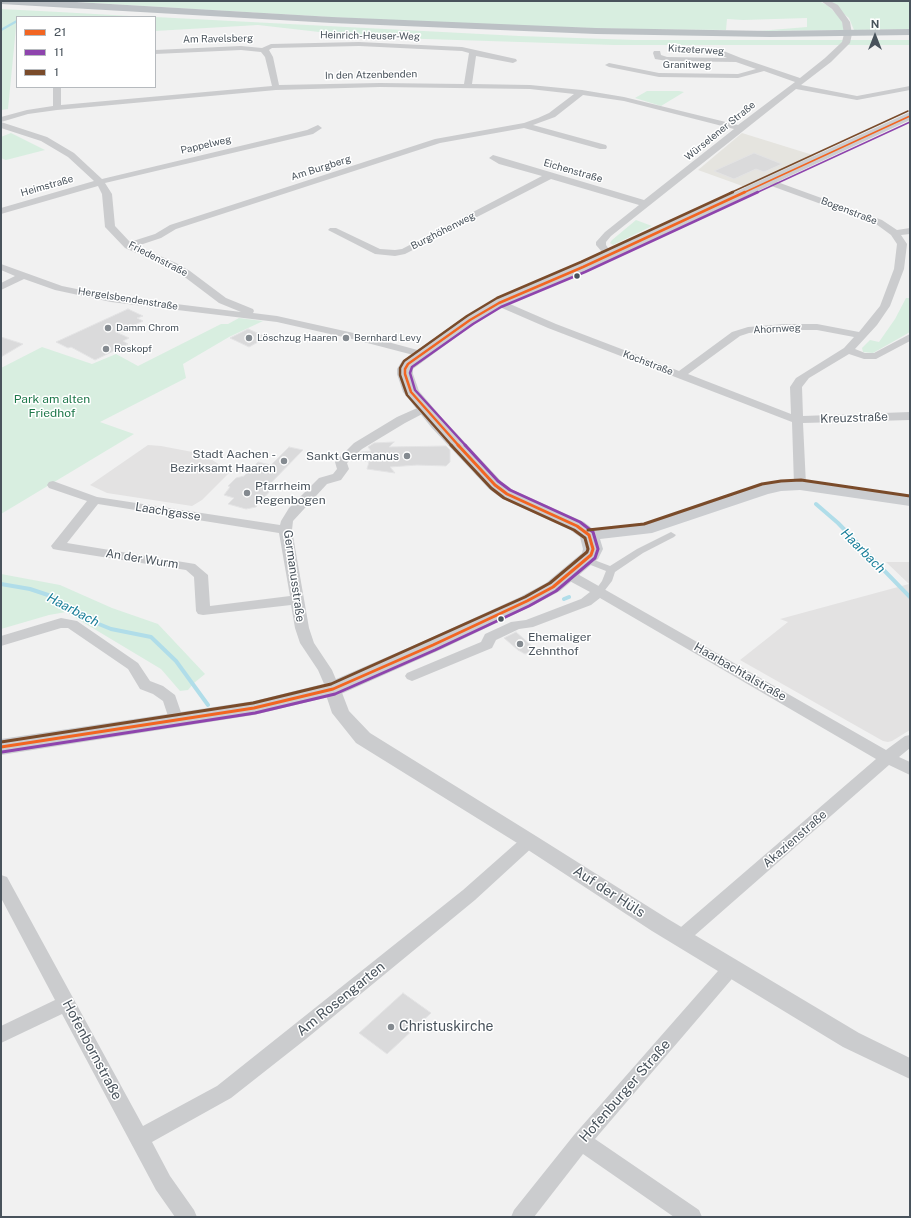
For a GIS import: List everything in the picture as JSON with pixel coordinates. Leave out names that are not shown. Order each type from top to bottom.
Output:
[{"type":"highway","points":[[1,1],[28,5]]},
{"type":"highway","points":[[1,6],[55,6],[483,31],[684,37],[829,35],[910,36]]},
{"type":"highway","points":[[866,35],[910,32]]},
{"type":"main road","points":[[1,747],[254,708],[333,689],[397,662],[482,631],[509,619],[569,575],[591,555],[593,549],[589,535],[577,526],[507,494],[495,485],[424,409],[411,392],[405,374],[405,369],[408,364],[470,320],[500,303],[769,182],[910,116]]},
{"type":"main road","points":[[589,535],[645,529],[764,489],[781,486],[800,485],[910,501]]},
{"type":"street","name":"Würselener Straße","points":[[612,253],[602,247],[601,242],[608,234],[740,128],[828,60],[846,43],[848,27],[843,17],[834,7],[825,1]]},
{"type":"street","name":"Heinrich-Heuser-Weg","points":[[263,50],[271,46],[359,44],[462,49],[514,61]]},
{"type":"street","name":"Am Ravelsberg","points":[[156,52],[241,48],[263,50],[267,52],[276,88]]},
{"type":"street","name":"Kitzeterweg","points":[[721,52],[738,60],[801,81]]},
{"type":"street","points":[[468,86],[472,55],[477,53]]},
{"type":"street","name":"Kitzeterweg","points":[[657,53],[658,57],[667,59],[738,60]]},
{"type":"street","name":"Granitweg","points":[[609,65],[665,75],[738,76],[764,69]]},
{"type":"street","name":"In den Atzenbenden","points":[[1,120],[27,112],[57,108],[276,88],[380,85],[547,88],[582,92],[624,99],[740,128]]},
{"type":"street","points":[[794,86],[857,98],[910,88]]},
{"type":"street","points":[[57,88],[57,108]]},
{"type":"street","name":"Am Burgberg","points":[[128,246],[158,236],[179,225],[438,141],[525,125],[552,115],[582,92]]},
{"type":"street","name":"Am Burgberg","points":[[525,125],[603,146]]},
{"type":"street","name":"Friedenstraße","points":[[1,126],[13,128],[44,139],[58,146],[71,155],[100,182],[107,194],[110,227],[128,246],[172,264],[223,301],[267,317]]},
{"type":"street","name":"Pappelweg","points":[[100,182],[310,132],[318,128]]},
{"type":"street","name":"Eichenstraße","points":[[493,158],[502,162],[647,204]]},
{"type":"street","name":"Burghöhenweg","points":[[333,230],[378,252],[395,253],[405,251],[550,176]]},
{"type":"street","name":"Heimstraße","points":[[1,211],[100,182]]},
{"type":"street","name":"Bogenstraße","points":[[769,182],[868,217],[879,222],[895,233]]},
{"type":"street","points":[[800,485],[796,387],[800,380],[848,350],[862,336],[884,306],[895,281],[901,257],[902,244],[895,233],[910,231]]},
{"type":"street","name":"Hergelsbendenstraße","points":[[1,267],[59,288],[86,294],[211,312]]},
{"type":"street","points":[[1,287],[24,275]]},
{"type":"street","points":[[211,312],[223,301]]},
{"type":"street","name":"Kochstraße","points":[[500,303],[552,326],[797,420]]},
{"type":"street","name":"Friedenstraße","points":[[211,312],[267,317],[354,336],[421,354]]},
{"type":"street","name":"Ahornweg","points":[[680,375],[736,334],[748,330],[785,327],[816,327],[844,331],[862,336]]},
{"type":"street","points":[[848,350],[864,356],[876,356],[910,337]]},
{"type":"street","name":"Germanusstraße","points":[[333,689],[325,670],[307,643],[302,628],[296,600],[286,530],[287,521],[294,511],[323,481],[337,477],[343,469],[341,462],[358,446],[401,420],[424,409]]},
{"type":"street","name":"Kreuzstraße","points":[[797,420],[910,416]]},
{"type":"street","name":"Laachgasse","points":[[53,485],[95,500],[286,530]]},
{"type":"street","name":"An der Wurm","points":[[95,500],[58,546],[190,567],[201,575],[203,611],[296,600]]},
{"type":"street","points":[[509,619],[528,624],[586,602],[598,592],[607,581],[611,570],[640,550],[670,535]]},
{"type":"street","points":[[586,560],[611,570]]},
{"type":"street","name":"Haarbachtalstraße","points":[[569,575],[888,758],[910,769]]},
{"type":"street","points":[[1,641],[61,623],[72,624],[133,666],[146,685],[158,690],[170,699],[176,721]]},
{"type":"street","points":[[412,676],[487,644],[482,631]]},
{"type":"street","name":"Auf der Hüls","points":[[333,689],[341,713],[363,738],[529,841],[680,938],[851,1040],[910,1069]]},
{"type":"street","name":"Akazienstraße","points":[[680,938],[910,740]]},
{"type":"street","name":"Am Rosengarten","points":[[140,1138],[230,1087],[469,895],[529,841]]},
{"type":"street","name":"Hofenbornstraße","points":[[1,882],[163,1183],[187,1217]]},
{"type":"street","name":"Hofenburger Straße","points":[[521,1217],[581,1141],[732,968]]},
{"type":"street","points":[[1,1036],[67,1003]]},
{"type":"street","points":[[581,1141],[692,1217]]},
{"type":"shaded area","points":[[742,133],[816,156],[748,188],[698,170]]},
{"type":"shaded area","points":[[148,445],[203,454],[220,465],[233,469],[202,500],[192,506],[107,493],[90,485]]},
{"type":"shaded area","points":[[886,562],[910,562],[910,730],[888,742],[883,741],[740,660],[788,622],[780,619],[909,584]]},
{"type":"green space","points":[[59,1],[819,1],[827,5],[841,18],[844,30],[759,31],[807,27],[807,18],[727,19],[726,30],[626,29],[518,26],[329,17]]},
{"type":"green space","points":[[827,1],[910,1],[910,29],[854,30],[849,18]]},
{"type":"green space","points":[[1,9],[130,16],[16,16],[8,109],[1,110]]},
{"type":"green space","points":[[156,17],[519,36],[635,40],[910,40],[910,45],[614,45],[363,37],[258,25],[156,31]]},
{"type":"green space","points":[[647,91],[684,92],[661,106],[635,98]]},
{"type":"green space","points":[[11,133],[45,150],[6,160],[1,158],[1,137]]},
{"type":"green space","points":[[636,220],[652,226],[613,245],[610,243],[612,240]]},
{"type":"green space","points":[[906,298],[910,298],[910,332],[873,353],[863,352],[862,348],[870,340],[879,342],[895,319]]},
{"type":"green space","name":"Park am alten Friedhof","points":[[239,318],[263,321],[229,337],[183,364],[186,378],[100,422],[134,434],[1,514],[1,368],[42,347],[92,364],[116,354],[138,366],[221,324],[228,324]]},
{"type":"green space","points":[[1,574],[60,585],[112,608],[158,624],[205,674],[188,690],[180,691],[161,669],[66,612],[49,615],[1,629]]},
{"type":"building","points":[[754,153],[782,164],[764,172],[756,169],[734,179],[714,171]]},
{"type":"building","points":[[128,309],[143,316],[137,318],[143,321],[118,333],[129,338],[123,341],[128,344],[95,360],[71,347],[68,348],[56,342]]},
{"type":"building","name":"Löschzug Haaren","points":[[248,329],[267,337],[249,347],[230,338]]},
{"type":"building","points":[[1,337],[23,344],[1,357]]},
{"type":"building","name":"Sankt Germanus","points":[[394,442],[389,447],[446,446],[450,450],[450,462],[446,466],[417,465],[390,467],[395,473],[367,469],[369,462],[353,459],[361,452],[371,451],[368,447],[374,443]]},
{"type":"building","points":[[289,447],[303,450],[266,488],[271,490],[256,507],[246,509],[228,504],[234,498],[224,495],[230,487],[228,486],[236,478],[244,476],[258,462],[271,465]]},
{"type":"building","name":"Ehemaliger Zehnthof","points":[[516,632],[535,649],[525,654],[504,638]]},
{"type":"building","name":"Christuskirche","points":[[403,993],[431,1013],[387,1054],[359,1033]]},
{"type":"waterway","points":[[1,30],[16,22]]},
{"type":"waterway","name":"Haarbach","points":[[816,504],[838,523],[910,597]]},
{"type":"waterway","name":"Haarbach","points":[[1,584],[30,589],[48,595],[84,618],[111,629],[151,637],[176,661],[208,705]]},
{"type":"waterway","name":"Haarbach","points":[[564,599],[569,597]]},
{"type":"transit line","name":"1","points":[[1,742],[253,703],[331,684],[525,597],[550,583],[587,552],[588,549],[585,538],[574,530],[504,498],[491,488],[433,426],[407,395],[400,375],[400,368],[404,361],[467,316],[497,298],[581,262],[908,111]]},
{"type":"transit line","name":"21","points":[[1,747],[254,708],[333,689],[433,645],[527,601],[553,587],[591,555],[593,549],[589,535],[577,526],[507,494],[495,485],[437,423],[411,392],[405,374],[405,369],[408,364],[470,320],[499,303],[583,267],[910,116]]},
{"type":"transit line","name":"11","points":[[2,752],[255,713],[335,694],[435,650],[529,606],[556,591],[595,558],[598,549],[593,532],[580,522],[510,490],[498,481],[415,390],[410,373],[412,367],[473,324],[501,307],[585,272],[910,122]]},
{"type":"transit line","name":"1","points":[[588,530],[644,524],[762,484],[781,481],[801,480],[910,496]]},
{"type":"place","name":"Damm Chrom","points":[[108,328]]},
{"type":"place","name":"Löschzug Haaren","points":[[249,338]]},
{"type":"place","name":"Bernhard Levy","points":[[346,338]]},
{"type":"place","name":"Roskopf","points":[[106,349]]},
{"type":"place","name":"Sankt Germanus","points":[[407,456]]},
{"type":"place","name":"Stadt Aachen - Bezirksamt Haaren","points":[[284,461]]},
{"type":"place","name":"Pfarrheim Regenbogen","points":[[247,493]]},
{"type":"place","name":"Ehemaliger Zehnthof","points":[[520,644]]},
{"type":"place","name":"Christuskirche","points":[[391,1027]]}]
